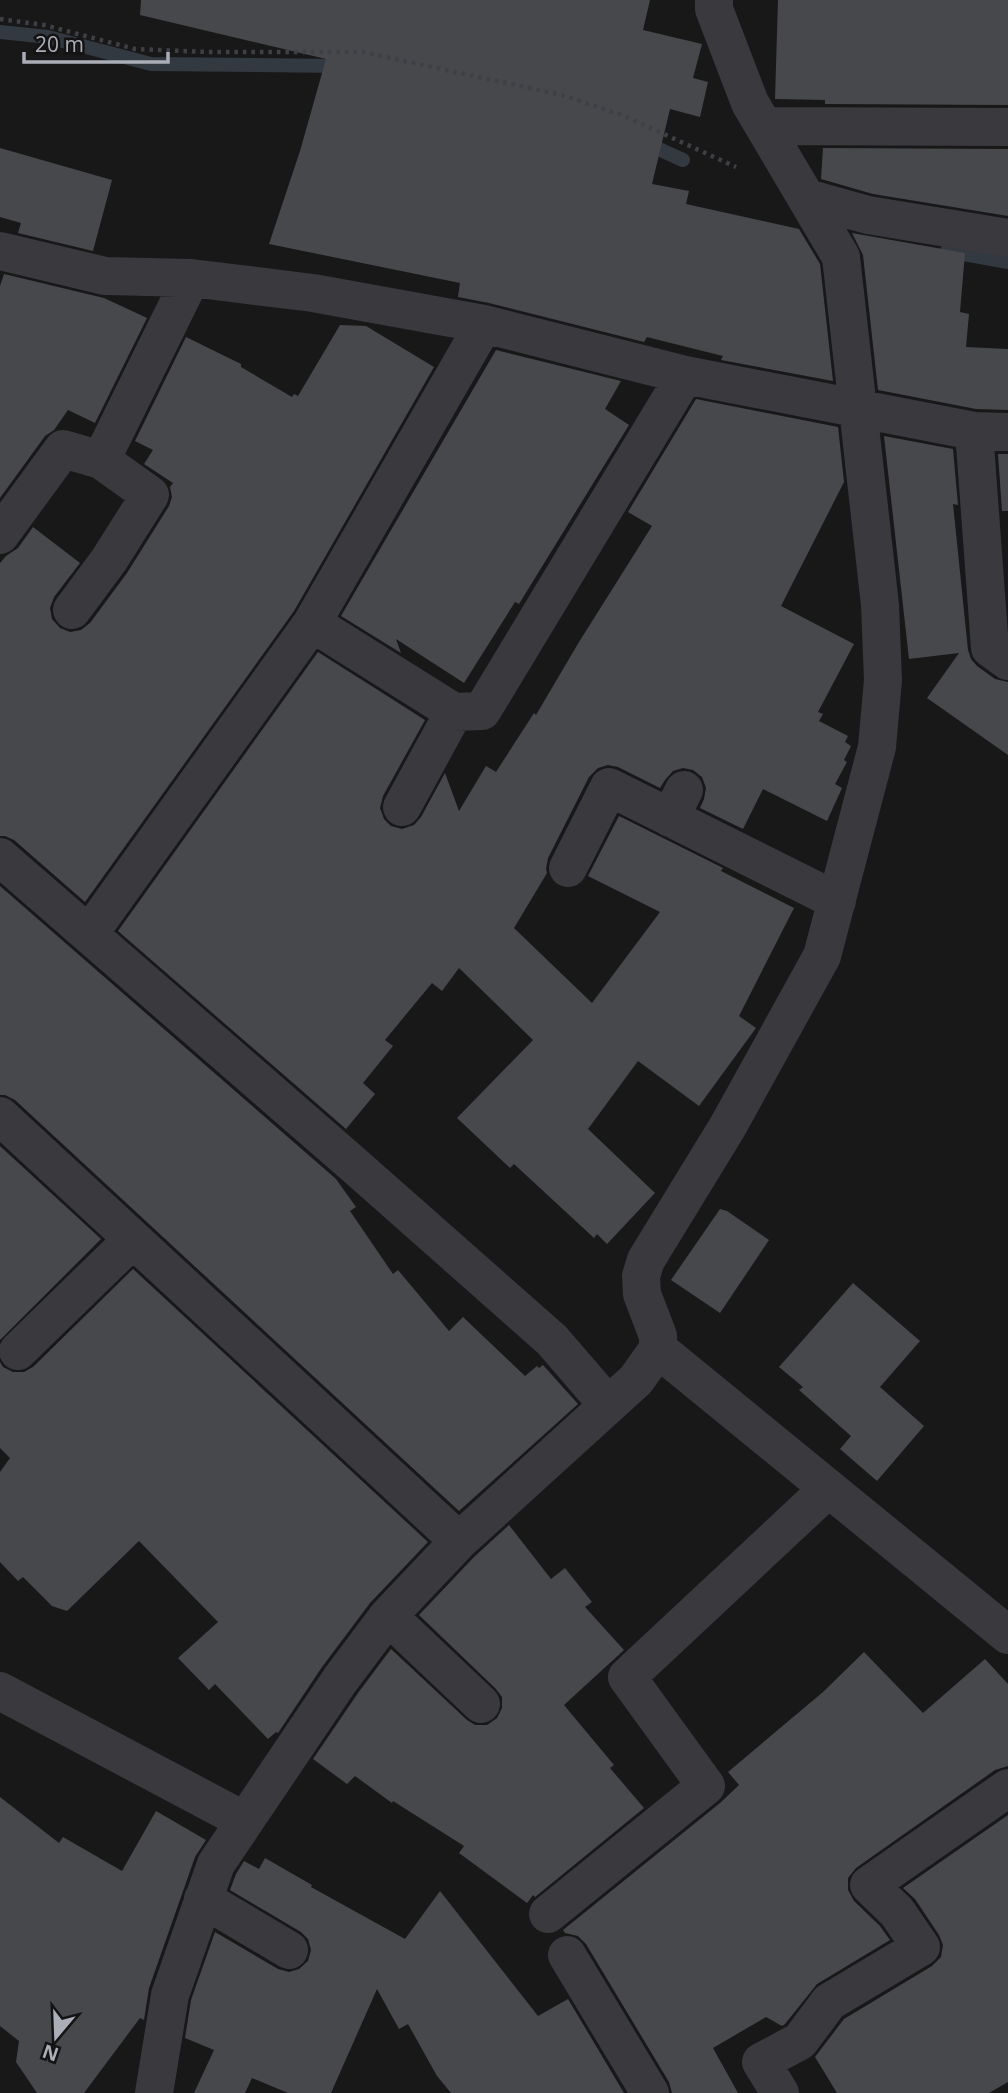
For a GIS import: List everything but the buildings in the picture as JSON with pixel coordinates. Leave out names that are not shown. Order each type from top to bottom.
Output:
[{"type":"street","points":[[154,2093],[170,1995],[216,1864],[340,1680],[388,1616],[459,1541],[636,1380],[658,1349],[658,1336],[642,1294],[641,1276],[646,1260],[728,1126],[822,956],[837,901],[877,747],[883,680],[880,605],[841,257],[750,103],[714,9],[714,0]]},
{"type":"street","points":[[764,126],[1008,127]]},
{"type":"street","points":[[807,198],[868,215],[1008,238]]},
{"type":"street","points":[[0,251],[105,276],[191,278],[313,293],[484,324],[685,374],[991,431],[990,648],[1008,661]]},
{"type":"street","points":[[101,460],[191,278]]},
{"type":"street","points":[[89,934],[312,623],[484,324]]},
{"type":"street","points":[[312,623],[454,712],[482,711],[685,374]]},
{"type":"street","points":[[0,535],[63,449],[101,460],[150,495],[109,560],[72,610]]},
{"type":"street","points":[[402,807],[454,712]]},
{"type":"street","points":[[568,868],[610,787],[677,804],[837,901]]},
{"type":"street","points":[[6,872],[89,934],[552,1340],[608,1405]]},
{"type":"street","points":[[0,1116],[459,1541]]},
{"type":"street","points":[[18,1352],[133,1239]]},
{"type":"street","points":[[658,1349],[1008,1635]]},
{"type":"street","points":[[548,1914],[705,1786],[627,1677],[828,1489]]},
{"type":"street","points":[[388,1616],[481,1704]]},
{"type":"street","points":[[0,1691],[245,1821]]},
{"type":"street","points":[[780,2093],[761,2062],[800,2041],[829,2001],[921,1947],[897,1912],[869,1885],[1008,1788]]},
{"type":"street","points":[[203,1899],[289,1950]]},
{"type":"street","points":[[566,1955],[650,2093]]},
{"type":"path","points":[[0,19],[44,25],[135,50],[363,52],[562,95],[622,115],[745,171]]},
{"type":"waterway","points":[[0,32],[48,37],[151,64],[343,66]]},
{"type":"waterway","points":[[643,142],[683,160]]},
{"type":"waterway","points":[[947,251],[1008,262]]}]
